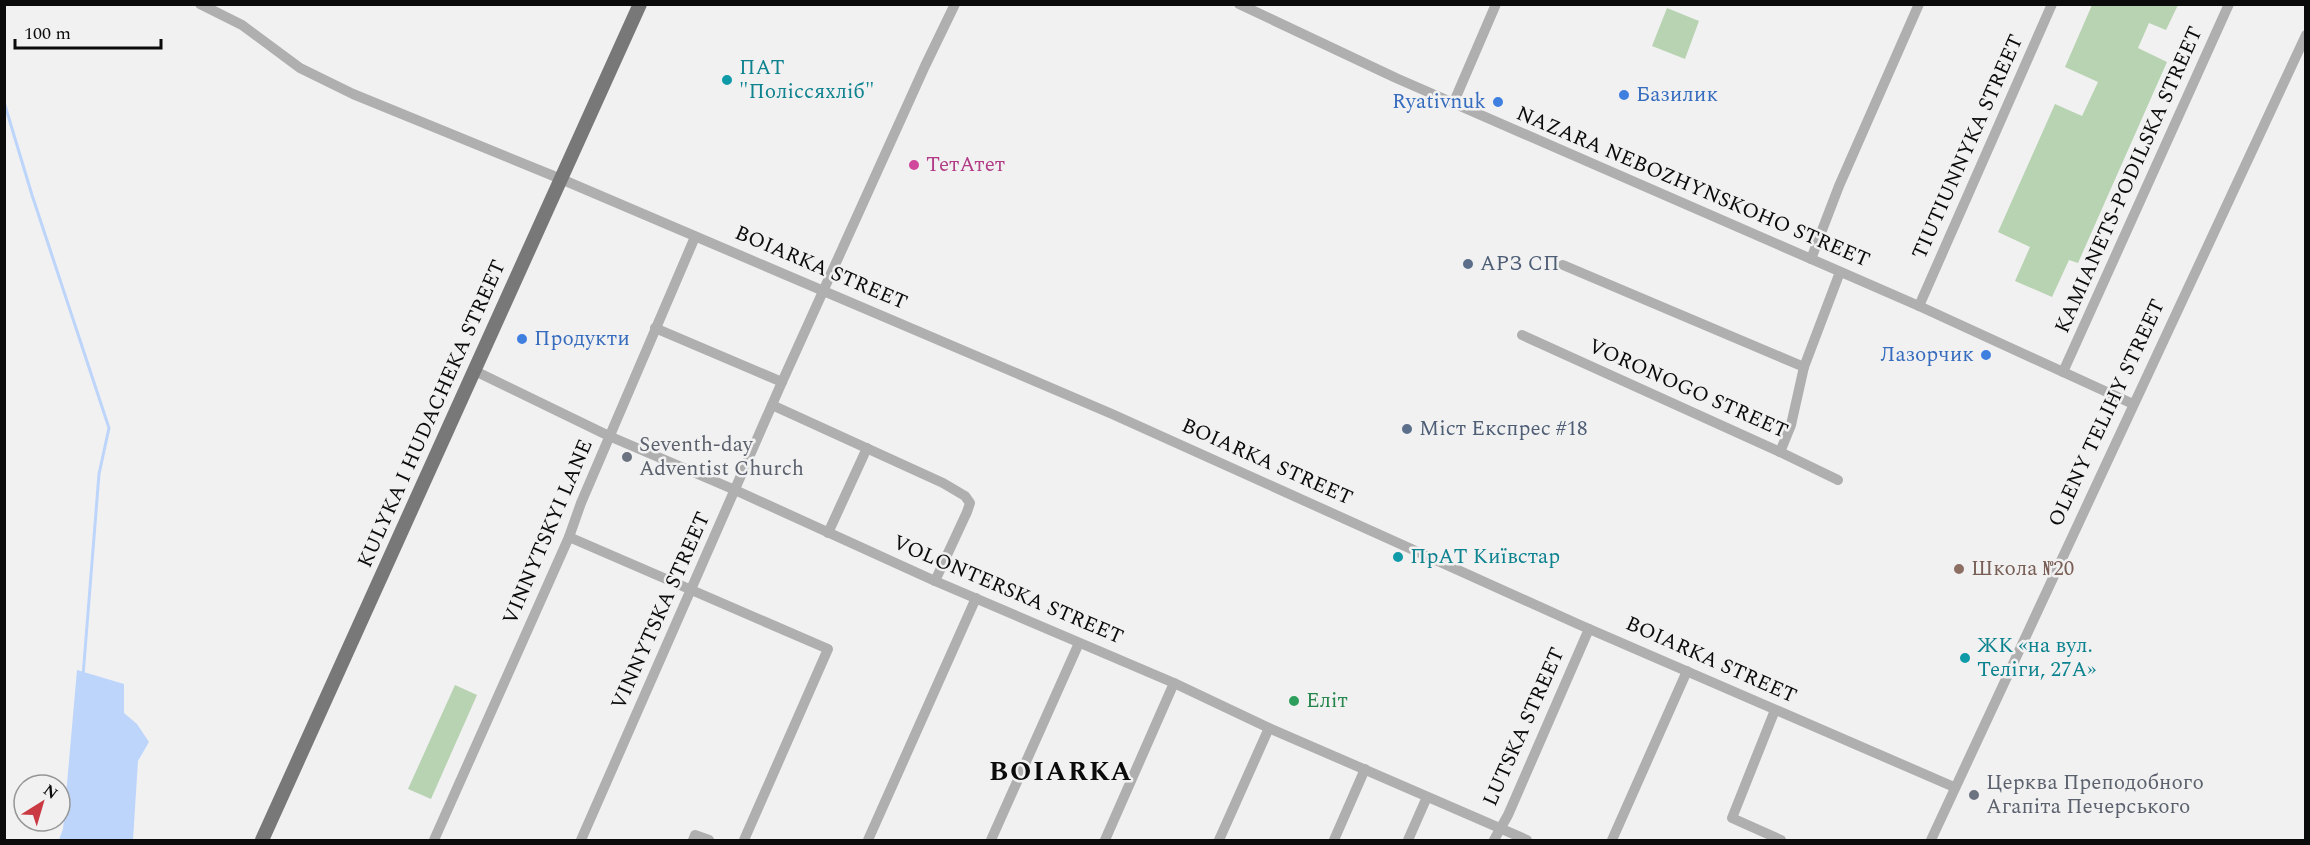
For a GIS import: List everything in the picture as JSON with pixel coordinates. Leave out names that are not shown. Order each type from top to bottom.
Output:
[{"type":"main road","name":"KULYKA I HUDACHEKA STREET","points":[[262,840],[640,4]]},
{"type":"street","name":"BOIARKA STREET","points":[[200,4],[242,25],[300,68],[353,94],[561,179],[1112,414],[1588,629],[1954,787]]},
{"type":"street","name":"VINNYTSKA STREET","points":[[581,840],[782,382],[955,4]]},
{"type":"street","name":"NAZARA NEBOZHYNSKOHO STREET","points":[[1239,4],[1453,104],[1919,306],[2133,404]]},
{"type":"street","points":[[1453,104],[1496,4]]},
{"type":"street","points":[[1811,259],[1839,186],[1919,4]]},
{"type":"street","name":"TIUTIUNNYKA STREET","points":[[1919,306],[2052,4]]},
{"type":"street","name":"KAMIANETS-PODILSKA STREET","points":[[2063,372],[2229,4]]},
{"type":"street","name":"OLENY TELIHY STREET","points":[[1931,840],[2306,35]]},
{"type":"street","name":"VINNYTSKYI LANE","points":[[434,840],[569,537],[609,436],[695,237]]},
{"type":"street","points":[[1563,265],[1804,367]]},
{"type":"street","points":[[1780,452],[1791,425],[1804,367],[1840,272]]},
{"type":"street","points":[[656,328],[782,382]]},
{"type":"street","name":"VORONOGO STREET","points":[[1522,335],[1838,480]]},
{"type":"street","name":"VOLONTERSKA STREET","points":[[475,371],[609,436],[1527,840]]},
{"type":"street","points":[[772,405],[943,483],[965,496],[970,504],[935,581]]},
{"type":"street","points":[[828,533],[867,448]]},
{"type":"street","points":[[569,537],[828,649],[744,840]]},
{"type":"street","points":[[868,840],[976,598]]},
{"type":"street","name":"LUTSKA STREET","points":[[1494,840],[1508,815],[1588,629]]},
{"type":"street","points":[[991,840],[1079,643]]},
{"type":"street","points":[[1612,840],[1687,671]]},
{"type":"street","points":[[1105,840],[1174,683]]},
{"type":"street","points":[[1775,710],[1732,812],[1732,818],[1782,840]]},
{"type":"street","points":[[1219,840],[1269,728]]},
{"type":"street","points":[[1334,840],[1365,770]]},
{"type":"street","points":[[1408,840],[1427,797]]},
{"type":"street","points":[[693,840],[695,835],[709,840]]},
{"type":"green space","points":[[2092,5],[2178,5],[2166,30],[2149,23],[2138,48],[2167,62],[2078,263],[2069,260],[2052,297],[2015,281],[2030,247],[1998,232],[2055,104],[2082,116],[2098,82],[2065,67]]},
{"type":"green space","points":[[1667,8],[1699,21],[1685,59],[1652,46]]},
{"type":"green space","points":[[455,685],[477,695],[431,799],[408,789]]},
{"type":"water","points":[[77,670],[124,684],[124,713],[137,724],[149,742],[138,761],[133,840],[59,840],[62,833],[72,833],[72,773],[68,773]]},
{"type":"waterway","points":[[4,102],[32,195],[109,428],[99,474],[83,676]]},
{"type":"place","name":"ПАТ \"Поліссяхліб\"","points":[[727,80]]},
{"type":"place","name":"Базилик","points":[[1624,95]]},
{"type":"place","name":"Ryativnuk","points":[[1498,102]]},
{"type":"place","name":"ТетАтет","points":[[914,165]]},
{"type":"place","name":"АРЗ СП","points":[[1468,264]]},
{"type":"place","name":"Продукти","points":[[522,339]]},
{"type":"place","name":"Лазорчик","points":[[1986,355]]},
{"type":"place","name":"Міст Експрес #18","points":[[1407,429]]},
{"type":"place","name":"Seventh-day Adventist Church","points":[[627,457]]},
{"type":"place","name":"ПрАТ Київстар","points":[[1398,557]]},
{"type":"place","name":"Школа №20","points":[[1959,569]]},
{"type":"place","name":"ЖК «на вул. Теліги, 27А»","points":[[1965,658]]},
{"type":"place","name":"Еліт","points":[[1294,701]]},
{"type":"place","name":"Церква Преподобного Агапіта Печерського","points":[[1974,795]]},
{"type":"district","name":"BOIARKA","points":[[1061,772]]}]
